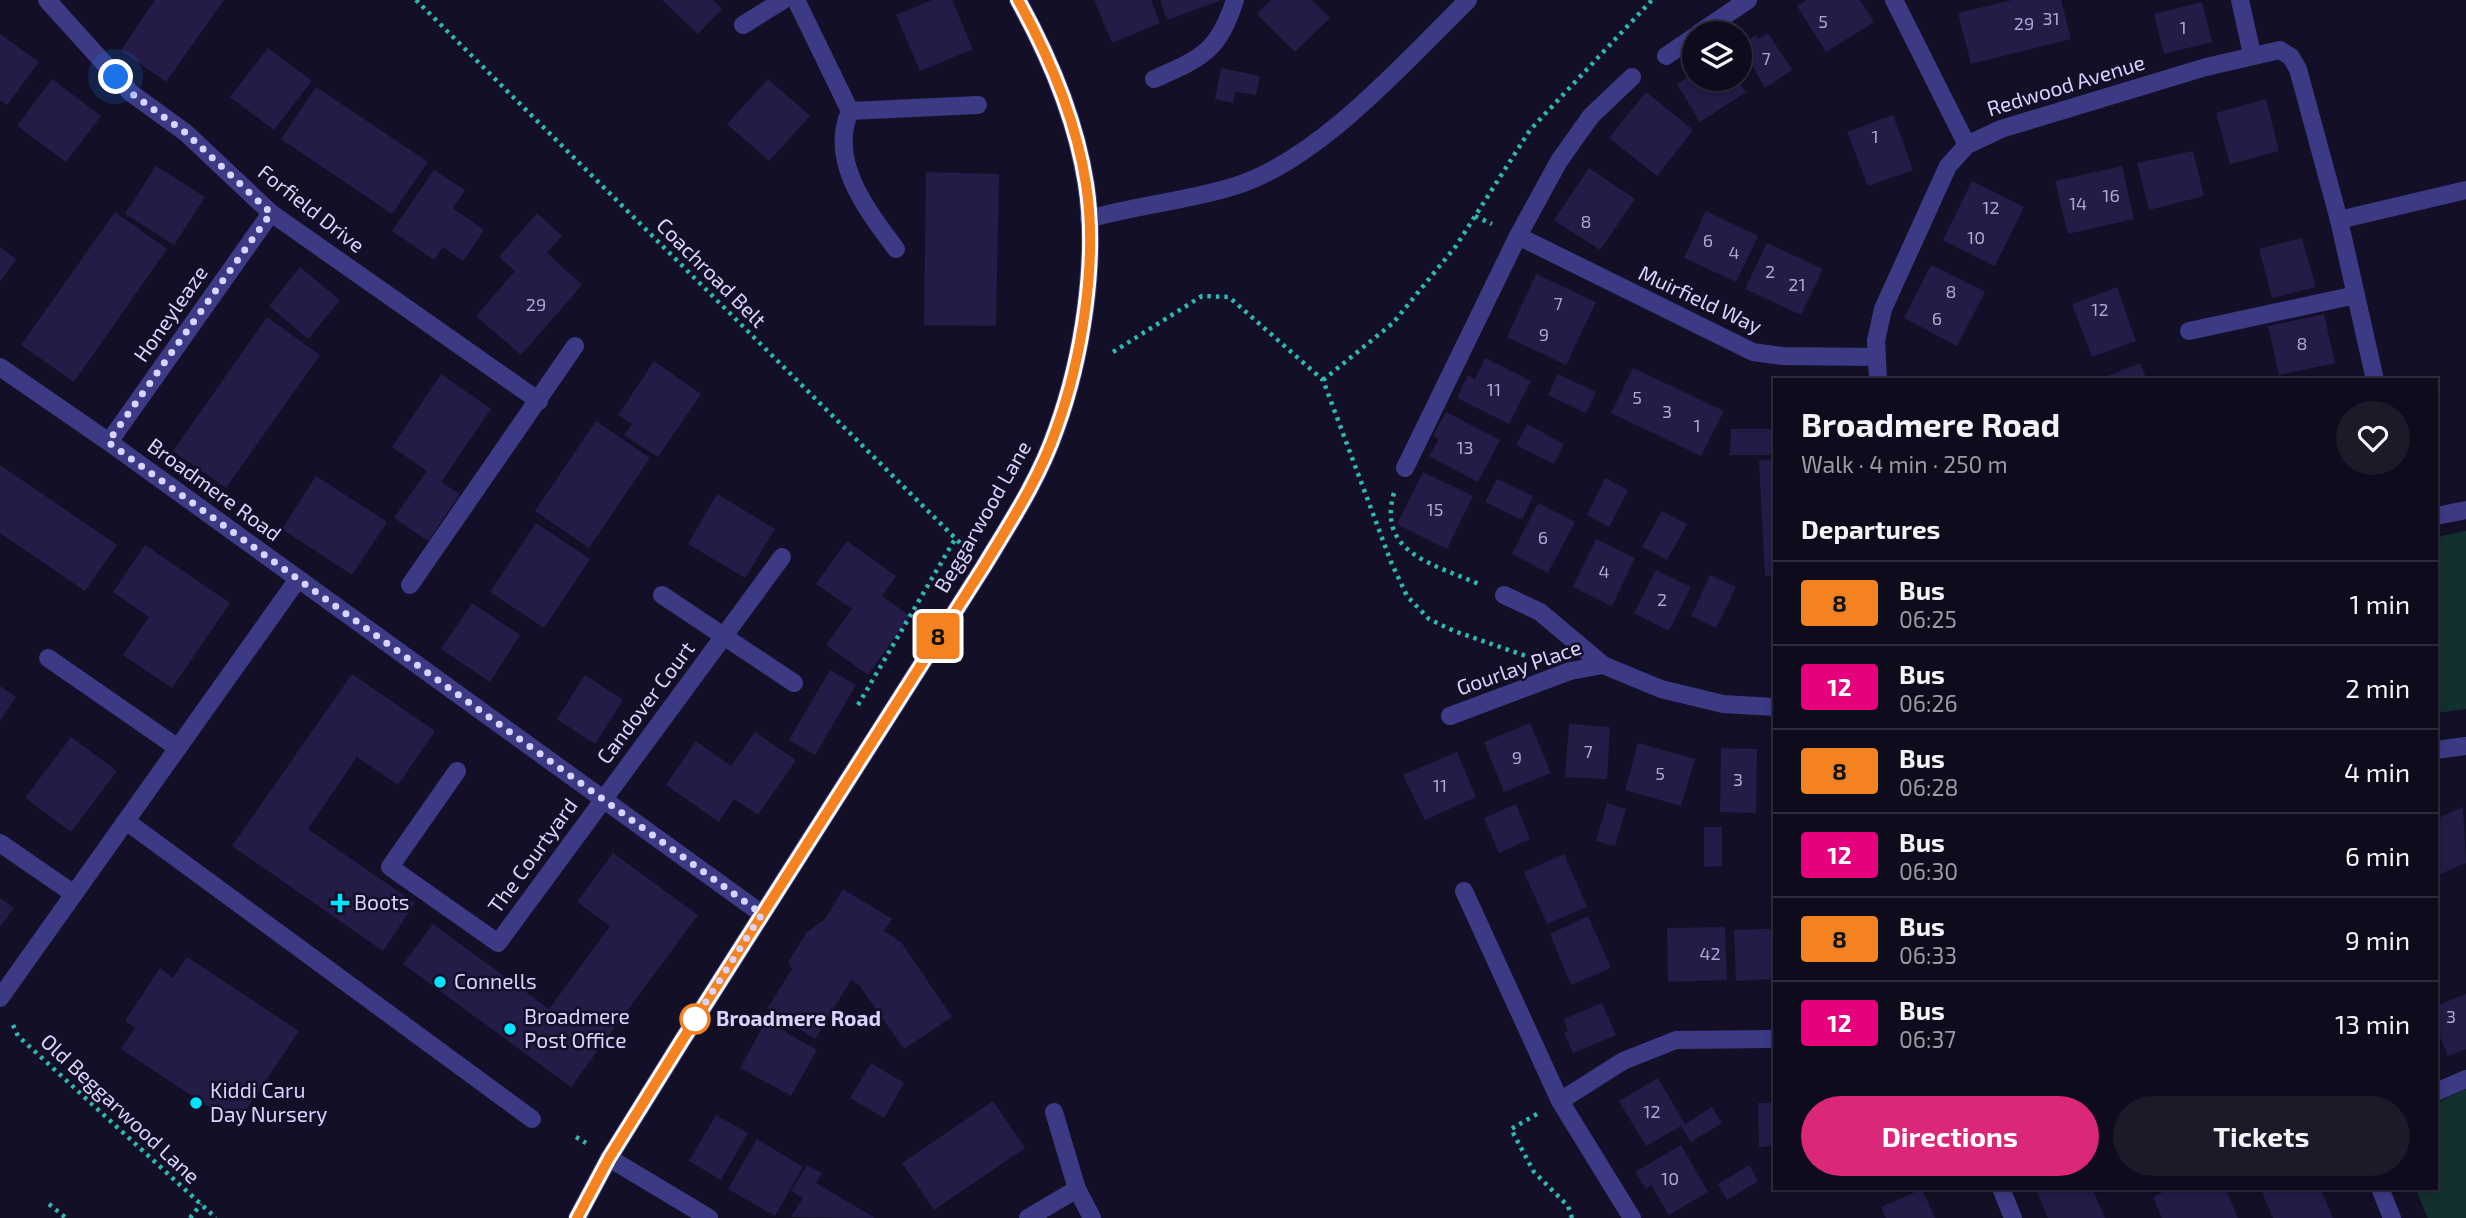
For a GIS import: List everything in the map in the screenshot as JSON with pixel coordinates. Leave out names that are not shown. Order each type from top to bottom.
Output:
[{"type":"street","name":"Forfield Drive","points":[[47,0],[131,93],[186,133],[271,213],[539,401]]},
{"type":"street","points":[[743,25],[783,0]]},
{"type":"street","points":[[796,0],[850,111],[843,127],[844,161],[866,209],[896,249]]},
{"type":"street","name":"Beggarwood Lane","points":[[577,1218],[609,1158],[984,566],[1038,473],[1056,431],[1071,381],[1085,300],[1089,219],[1086,184],[1063,99],[1044,50],[1018,0]]},
{"type":"street","points":[[1154,79],[1195,61],[1214,46],[1228,22],[1235,0]]},
{"type":"street","points":[[1089,219],[1237,185],[1271,170],[1344,119],[1468,0]]},
{"type":"street","points":[[1717,21],[1748,0]]},
{"type":"street","points":[[1895,0],[1967,145]]},
{"type":"street","points":[[2239,0],[2252,54]]},
{"type":"street","points":[[1666,56],[1682,45]]},
{"type":"street","name":"Redwood Avenue","points":[[1878,378],[1876,341],[1883,309],[1948,166],[1967,145],[2001,129],[2252,54],[2280,51],[2291,57],[2298,69],[2339,220]]},
{"type":"street","points":[[1405,468],[1518,236],[1559,161],[1591,116],[1632,77]]},
{"type":"street","points":[[850,111],[978,105]]},
{"type":"street","points":[[2375,378],[2339,220],[2466,190]]},
{"type":"street","name":"Honeyleaze","points":[[108,442],[271,213]]},
{"type":"street","name":"Muirfield Way","points":[[1518,236],[1753,352],[1782,356],[1876,357]]},
{"type":"street","points":[[2189,331],[2356,295]]},
{"type":"street","points":[[410,585],[575,346]]},
{"type":"street","name":"Broadmere Road","points":[[0,367],[603,797],[762,914]]},
{"type":"street","points":[[2438,516],[2466,510]]},
{"type":"street","name":"Candover Court","points":[[603,797],[782,557]]},
{"type":"street","points":[[0,998],[298,579]]},
{"type":"street","points":[[662,595],[724,637]]},
{"type":"street","name":"Gourlay Place","points":[[1504,595],[1540,612],[1603,665],[1661,689],[1724,704],[1773,707]]},
{"type":"street","name":"Candover Court","points":[[724,637],[794,683]]},
{"type":"street","points":[[48,658],[178,748]]},
{"type":"street","name":"Gourlay Place","points":[[1450,716],[1570,671],[1603,665]]},
{"type":"street","points":[[2438,750],[2466,746]]},
{"type":"street","name":"The Courtyard","points":[[457,771],[390,867],[498,943],[603,797]]},
{"type":"street","points":[[126,821],[532,1119]]},
{"type":"street","points":[[0,843],[74,894]]},
{"type":"street","points":[[1464,891],[1560,1101],[1632,1218]]},
{"type":"street","points":[[1560,1101],[1623,1061],[1676,1040],[1773,1039]]},
{"type":"street","points":[[2438,1092],[2466,1079]]},
{"type":"street","points":[[1054,1112],[1077,1189],[1093,1218]]},
{"type":"street","points":[[609,1158],[709,1218]]},
{"type":"street","points":[[1028,1218],[1077,1189]]},
{"type":"street","points":[[2002,1190],[2013,1218]]},
{"type":"street","points":[[2380,1190],[2392,1218]]},
{"type":"path","name":"Coachroad Belt","points":[[416,0],[984,566]]},
{"type":"path","points":[[1323,380],[1394,323],[1456,246],[1531,130],[1652,0]]},
{"type":"path","points":[[1113,352],[1202,296],[1229,297],[1323,380],[1391,562],[1407,596],[1429,619],[1454,631],[1570,671]]},
{"type":"path","points":[[1405,468],[1389,508],[1391,527],[1400,543],[1412,554],[1504,595]]},
{"type":"path","points":[[853,714],[955,540]]},
{"type":"path","name":"Old Beggarwood Lane","points":[[6,1025],[15,1025],[18,1036],[216,1218]]},
{"type":"path","points":[[1560,1101],[1511,1129],[1534,1172],[1568,1206],[1572,1218]]},
{"type":"path","points":[[576,1137],[587,1143]]},
{"type":"path","points":[[49,1204],[66,1218]]},
{"type":"path","points":[[190,1218],[201,1204]]},
{"type":"green space","points":[[2466,531],[2466,709],[2438,713],[2438,537]]},
{"type":"green space","points":[[2466,1089],[2466,1218],[2428,1218],[2416,1190],[2438,1190],[2438,1102]]},
{"type":"building","points":[[155,0],[224,0],[166,82],[121,50]]},
{"type":"building","points":[[662,0],[713,0],[722,9],[698,34]]},
{"type":"building","points":[[932,0],[952,0],[973,49],[920,71],[896,15]]},
{"type":"building","points":[[1094,0],[1151,0],[1160,23],[1112,43]]},
{"type":"building","points":[[1160,0],[1222,0],[1167,20]]},
{"type":"building","points":[[1271,0],[1312,0],[1330,18],[1295,52],[1257,14]]},
{"type":"building","points":[[1807,0],[1860,0],[1874,22],[1826,52],[1797,6]]},
{"type":"building","points":[[2012,0],[2061,0],[2071,39],[1971,64],[1958,13]]},
{"type":"building","points":[[2202,2],[2212,42],[2164,54],[2154,14]]},
{"type":"building","points":[[1768,33],[1792,70],[1765,88],[1752,66],[1752,38],[1756,35],[1758,39]]},
{"type":"building","points":[[0,34],[39,62],[7,105],[0,100]]},
{"type":"building","points":[[268,48],[312,81],[274,130],[230,97]]},
{"type":"building","points":[[1221,68],[1260,76],[1256,95],[1236,92],[1233,103],[1215,99]]},
{"type":"building","points":[[52,79],[101,116],[66,162],[17,126]]},
{"type":"building","points":[[768,79],[810,116],[769,161],[727,124]]},
{"type":"building","points":[[1682,81],[1682,91],[1746,92],[1700,122],[1677,84]]},
{"type":"building","points":[[316,87],[428,162],[392,214],[281,139]]},
{"type":"building","points":[[1646,92],[1693,130],[1657,176],[1609,138]]},
{"type":"building","points":[[2266,99],[2279,151],[2230,164],[2216,113]]},
{"type":"building","points":[[1893,115],[1913,170],[1868,186],[1847,132]]},
{"type":"building","points":[[2193,151],[2204,196],[2149,210],[2137,163]]},
{"type":"building","points":[[156,166],[205,197],[174,245],[125,214]]},
{"type":"building","points":[[2122,166],[2134,219],[2068,234],[2055,181]]},
{"type":"building","points":[[1589,168],[1635,199],[1600,250],[1554,220]]},
{"type":"building","points":[[434,170],[465,190],[453,208],[484,230],[463,261],[443,247],[434,260],[392,231]]},
{"type":"building","points":[[926,172],[999,174],[996,326],[924,325]]},
{"type":"building","points":[[1972,181],[2024,207],[1995,266],[1943,240]]},
{"type":"building","points":[[1706,211],[1758,236],[1736,282],[1684,258]]},
{"type":"building","points":[[115,212],[167,249],[74,382],[21,345]]},
{"type":"building","points":[[537,213],[562,236],[547,253],[582,285],[521,355],[476,316],[515,271],[499,257]]},
{"type":"building","points":[[2302,238],[2316,287],[2272,298],[2259,249]]},
{"type":"building","points":[[1767,243],[1823,269],[1801,315],[1745,289]]},
{"type":"building","points":[[0,247],[16,259],[0,282]]},
{"type":"building","points":[[1931,265],[1985,292],[1957,346],[1904,318]]},
{"type":"building","points":[[300,267],[340,300],[308,339],[269,306]]},
{"type":"building","points":[[1536,274],[1596,302],[1566,365],[1507,337]]},
{"type":"building","points":[[2117,287],[2136,341],[2092,357],[2072,304]]},
{"type":"building","points":[[2324,314],[2335,363],[2279,375],[2268,326]]},
{"type":"building","points":[[267,317],[320,355],[226,488],[173,451]]},
{"type":"building","points":[[1485,358],[1531,381],[1509,424],[1457,398],[1468,375],[1475,379]]},
{"type":"building","points":[[654,361],[701,394],[658,457],[624,435],[632,424],[618,415]]},
{"type":"building","points":[[2140,363],[2146,378],[2103,378]]},
{"type":"building","points":[[1633,368],[1724,411],[1701,456],[1611,413]]},
{"type":"building","points":[[441,374],[491,409],[441,482],[460,494],[428,541],[394,518],[427,471],[392,447]]},
{"type":"building","points":[[1558,374],[1596,392],[1586,413],[1548,395]]},
{"type":"building","points":[[1446,412],[1500,440],[1478,482],[1429,456],[1439,439],[1433,436]]},
{"type":"building","points":[[596,421],[650,458],[589,548],[535,511]]},
{"type":"building","points":[[1527,424],[1564,444],[1554,464],[1516,445]]},
{"type":"building","points":[[1731,429],[1773,429],[1773,455],[1730,455]]},
{"type":"building","points":[[1773,459],[1773,575],[1765,576],[1759,460]]},
{"type":"building","points":[[0,465],[117,545],[85,591],[0,533]]},
{"type":"building","points":[[1423,472],[1473,496],[1447,549],[1397,524]]},
{"type":"building","points":[[316,476],[387,522],[352,575],[282,529]]},
{"type":"building","points":[[1605,478],[1628,490],[1609,527],[1587,515]]},
{"type":"building","points":[[1497,479],[1533,496],[1522,520],[1485,502]]},
{"type":"building","points":[[717,494],[775,529],[745,578],[688,544]]},
{"type":"building","points":[[1538,503],[1575,522],[1548,573],[1512,554]]},
{"type":"building","points":[[1662,511],[1687,524],[1667,560],[1642,547]]},
{"type":"building","points":[[536,523],[590,559],[544,628],[490,592]]},
{"type":"building","points":[[1596,539],[1635,558],[1612,606],[1573,587]]},
{"type":"building","points":[[847,541],[896,576],[882,596],[910,616],[868,675],[826,645],[852,609],[816,584]]},
{"type":"building","points":[[145,545],[230,603],[172,688],[123,655],[149,617],[113,592]]},
{"type":"building","points":[[1656,570],[1691,587],[1669,631],[1634,613]]},
{"type":"building","points":[[1710,575],[1736,587],[1716,628],[1691,616]]},
{"type":"building","points":[[472,603],[520,635],[490,682],[441,649]]},
{"type":"building","points":[[830,670],[856,685],[815,755],[789,740]]},
{"type":"building","points":[[352,674],[435,731],[398,785],[357,757],[308,829],[415,903],[383,951],[232,846]]},
{"type":"building","points":[[585,675],[623,700],[595,744],[557,719]]},
{"type":"building","points":[[0,686],[16,697],[0,721]]},
{"type":"building","points":[[1530,723],[1551,773],[1504,792],[1484,742]]},
{"type":"building","points":[[1569,724],[1610,727],[1607,779],[1565,777]]},
{"type":"building","points":[[755,732],[796,760],[758,815],[734,799],[719,822],[666,785],[696,741],[731,766]]},
{"type":"building","points":[[71,737],[117,771],[71,832],[25,798]]},
{"type":"building","points":[[1638,743],[1695,759],[1681,806],[1625,790]]},
{"type":"building","points":[[1772,746],[1773,746],[1773,814]]},
{"type":"building","points":[[1721,748],[1757,749],[1756,813],[1720,812]]},
{"type":"building","points":[[1457,752],[1476,797],[1425,820],[1403,775]]},
{"type":"building","points":[[1607,803],[1626,809],[1615,846],[1596,841]]},
{"type":"building","points":[[1516,804],[1530,839],[1499,853],[1484,818]]},
{"type":"building","points":[[2463,807],[2466,863],[2438,875],[2438,818]]},
{"type":"building","points":[[1704,827],[1722,827],[1722,866],[1704,867]]},
{"type":"building","points":[[613,853],[698,915],[571,1087],[403,964],[433,924],[549,1009],[610,926],[577,902]]},
{"type":"building","points":[[1564,854],[1587,907],[1547,924],[1524,872]]},
{"type":"building","points":[[843,889],[892,919],[884,931],[901,942],[952,1017],[904,1049],[859,985],[851,980],[815,1039],[767,1009],[792,969],[788,962],[807,932],[825,919]]},
{"type":"building","points":[[0,898],[14,908],[0,927]]},
{"type":"building","points":[[1588,916],[1611,968],[1571,985],[1550,934]]},
{"type":"building","points":[[1725,927],[1727,980],[1668,982],[1667,928]]},
{"type":"building","points":[[1773,929],[1773,979],[1736,981],[1734,930]]},
{"type":"building","points":[[187,957],[299,1031],[236,1125],[121,1049],[135,1028],[125,1021],[160,968],[173,978]]},
{"type":"building","points":[[2466,994],[2466,1049],[2448,1056],[2438,1033],[2438,1005]]},
{"type":"building","points":[[1602,1003],[1616,1035],[1573,1053],[1564,1033],[1568,1031],[1564,1019]]},
{"type":"building","points":[[766,1021],[817,1050],[791,1096],[740,1068]]},
{"type":"building","points":[[871,1063],[904,1083],[884,1118],[850,1098]]},
{"type":"building","points":[[1658,1078],[1685,1124],[1712,1107],[1722,1123],[1691,1142],[1681,1126],[1646,1146],[1619,1101]]},
{"type":"building","points":[[993,1101],[1025,1148],[934,1210],[902,1163]]},
{"type":"building","points":[[1758,1103],[1773,1103],[1773,1146],[1759,1147]]},
{"type":"building","points":[[716,1115],[748,1133],[721,1180],[689,1161]]},
{"type":"building","points":[[757,1139],[803,1167],[775,1216],[728,1189]]},
{"type":"building","points":[[1681,1145],[1708,1192],[1669,1215],[1651,1185],[1646,1189],[1635,1172]]},
{"type":"building","points":[[807,1165],[822,1173],[816,1183],[875,1218],[791,1217],[803,1198],[791,1191]]},
{"type":"building","points":[[1749,1165],[1758,1181],[1727,1200],[1718,1184]]},
{"type":"building","points":[[1922,1190],[1935,1218],[1886,1218],[1881,1207]]},
{"type":"building","points":[[2036,1190],[2093,1190],[2105,1218],[2048,1218]]},
{"type":"building","points":[[2167,1190],[2226,1190],[2238,1218],[2162,1218],[2153,1197]]},
{"type":"building","points":[[2261,1190],[2321,1190],[2333,1218],[2273,1218]]},
{"type":"bus line","name":"8","points":[[577,1218],[609,1158],[683,1039],[984,566],[1029,490],[1056,431],[1071,381],[1085,300],[1089,244],[1086,184],[1063,99],[1044,50],[1018,0]]},
{"type":"place","name":"Boots","points":[[340,903]]},
{"type":"place","name":"Connells","points":[[440,982]]},
{"type":"place","name":"Broadmere Road","points":[[695,1019]]},
{"type":"place","name":"Broadmere Post Office","points":[[510,1029]]},
{"type":"place","name":"Kiddi Caru Day Nursery","points":[[196,1103]]},
{"type":"route","points":[[116,77],[131,93],[186,133],[271,213],[108,442],[762,914],[695,1019]]}]
